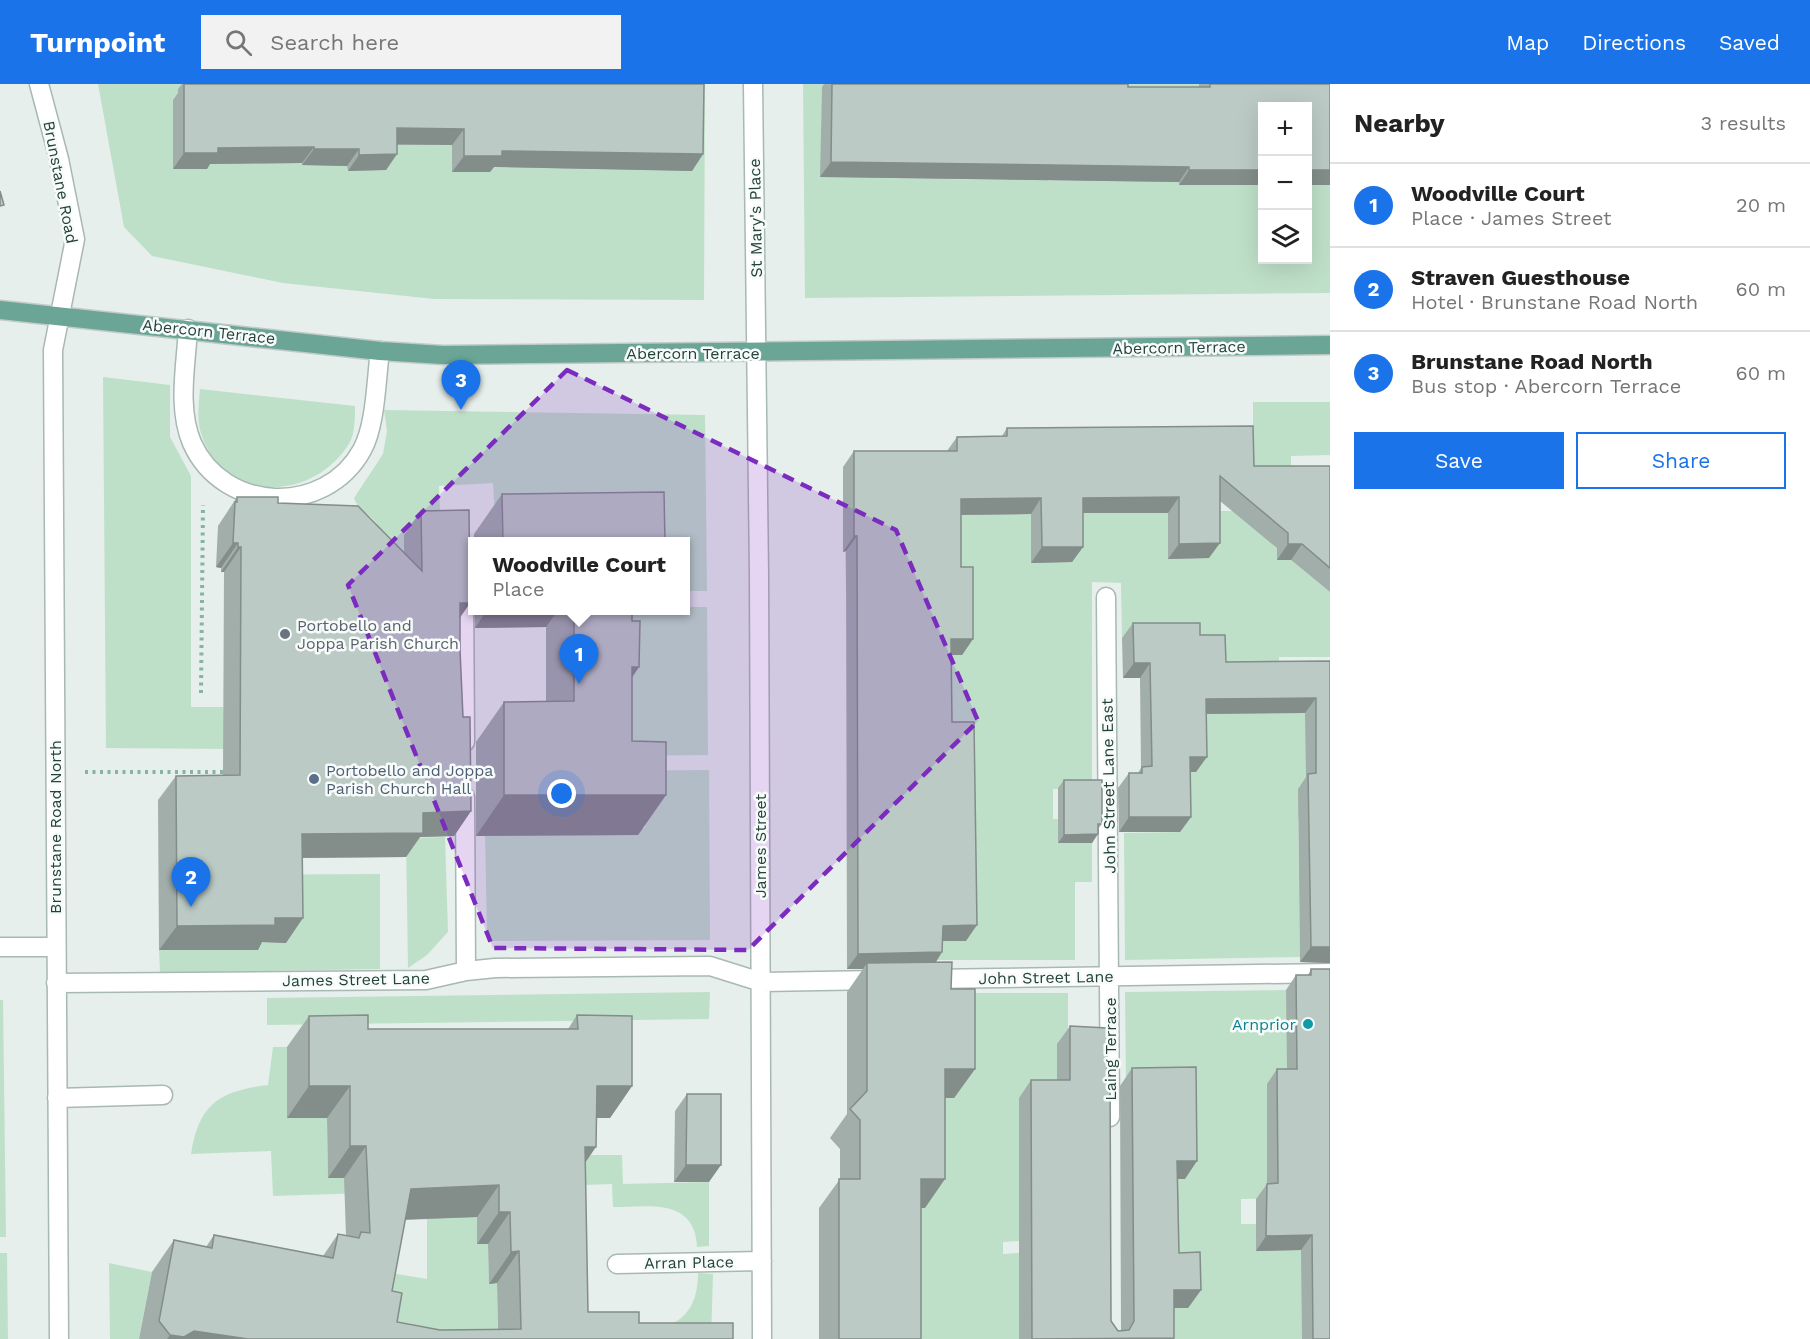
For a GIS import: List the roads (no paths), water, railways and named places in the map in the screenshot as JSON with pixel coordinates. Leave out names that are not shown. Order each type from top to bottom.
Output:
[{"type":"main road","name":"Abercorn Terrace","points":[[0,310],[380,351],[443,355],[1330,345]]},
{"type":"street","name":"Brunstane Road","points":[[39,84],[59,159],[75,239],[72,263],[63,290],[59,315]]},
{"type":"street","name":"St Mary's Place","points":[[753,84],[757,353]]},
{"type":"street","name":"Brunstane Road North","points":[[59,315],[53,350],[59,1339]]},
{"type":"street","points":[[188,329],[184,397],[187,427],[198,455],[218,477],[244,493],[283,499],[318,491],[343,474],[362,450],[368,436],[380,351]]},
{"type":"street","name":"James Street","points":[[757,353],[762,1339]]},
{"type":"street","points":[[464,569],[465,758]]},
{"type":"street","name":"John Street Lane East","points":[[1106,597],[1110,975]]},
{"type":"street","points":[[465,782],[466,971]]},
{"type":"street","points":[[0,947],[56,946]]},
{"type":"street","name":"James Street Lane","points":[[56,983],[426,980],[466,971],[710,966],[761,982]]},
{"type":"street","name":"John Street Lane","points":[[761,982],[1330,973]]},
{"type":"street","name":"Laing Terrace","points":[[1110,975],[1110,1140]]},
{"type":"street","points":[[57,1098],[163,1095]]},
{"type":"street","name":"Arran Place","points":[[617,1264],[762,1261]]},
{"type":"place","name":"Brunstane Road North","points":[[461,410]]},
{"type":"place","name":"Portobello and Joppa Parish Church","points":[[285,634]]},
{"type":"place","name":"Woodville Court","points":[[579,684]]},
{"type":"place","name":"Portobello and Joppa Parish Church Hall","points":[[314,779]]},
{"type":"place","name":"Straven Guesthouse","points":[[191,907]]},
{"type":"place","name":"Arnprior","points":[[1308,1024]]}]
